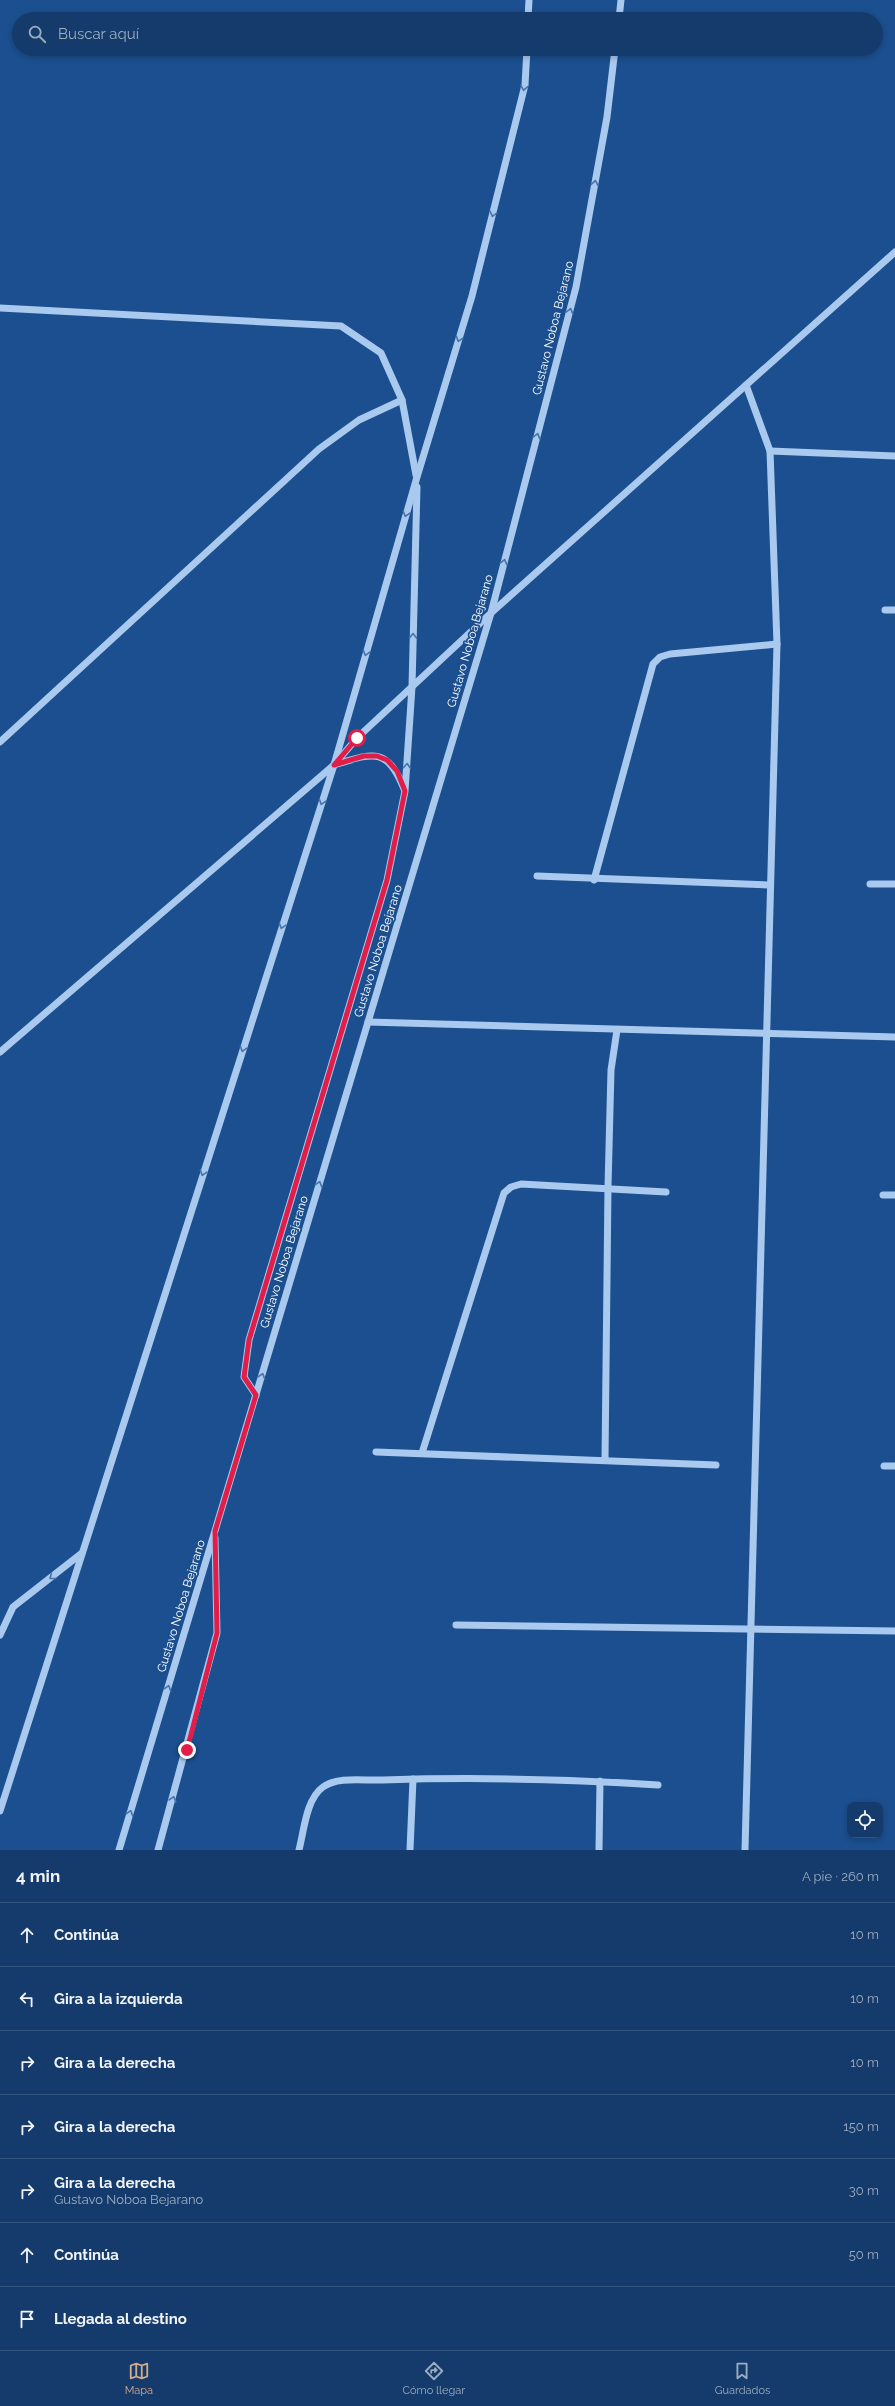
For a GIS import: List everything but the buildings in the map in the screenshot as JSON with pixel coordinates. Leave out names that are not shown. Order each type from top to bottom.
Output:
[{"type":"street","points":[[528,12],[529,0]]},
{"type":"street","points":[[620,12],[621,0]]},
{"type":"street","points":[[0,1810],[334,765],[417,477],[474,289],[525,85],[527,56]]},
{"type":"street","name":"Gustavo Noboa Bejarano","points":[[119,1850],[491,613],[576,287],[607,117],[614,56]]},
{"type":"street","points":[[0,1052],[334,765],[357,738],[491,613],[895,252]]},
{"type":"street","points":[[0,308],[341,326],[381,353],[402,400],[417,477],[412,687],[405,791],[387,880],[249,1340],[244,1377],[256,1395]]},
{"type":"street","points":[[745,1850],[767,1034],[769,885],[777,644],[770,451],[746,385]]},
{"type":"street","points":[[0,742],[318,449],[359,420],[402,400]]},
{"type":"street","points":[[770,451],[895,456]]},
{"type":"street","points":[[885,610],[895,610]]},
{"type":"street","points":[[594,880],[653,664],[660,657],[670,654],[777,644]]},
{"type":"street","points":[[334,765],[364,756],[377,756],[387,760],[397,771],[405,791]]},
{"type":"street","points":[[537,876],[594,880],[769,885]]},
{"type":"street","points":[[870,884],[895,884]]},
{"type":"street","points":[[368,1022],[895,1037]]},
{"type":"street","points":[[605,1460],[611,1070],[617,1030]]},
{"type":"street","points":[[422,1453],[504,1193],[511,1187],[521,1184],[608,1187],[666,1192]]},
{"type":"street","points":[[883,1195],[895,1195]]},
{"type":"street","points":[[376,1452],[716,1465]]},
{"type":"street","points":[[884,1466],[895,1466]]},
{"type":"street","points":[[158,1850],[217,1633],[215,1531]]},
{"type":"street","points":[[0,1635],[13,1608],[82,1553]]},
{"type":"street","points":[[456,1625],[895,1631]]},
{"type":"street","points":[[410,1850],[413,1779]]},
{"type":"street","points":[[299,1850],[314,1795],[324,1786],[337,1781],[413,1779],[600,1781],[658,1785]]},
{"type":"street","points":[[599,1850],[600,1781]]},
{"type":"route","points":[[187,1750],[217,1633],[215,1531],[256,1395],[244,1377],[249,1340],[387,880],[405,791],[397,771],[387,760],[377,756],[364,756],[334,765],[357,738]]}]
